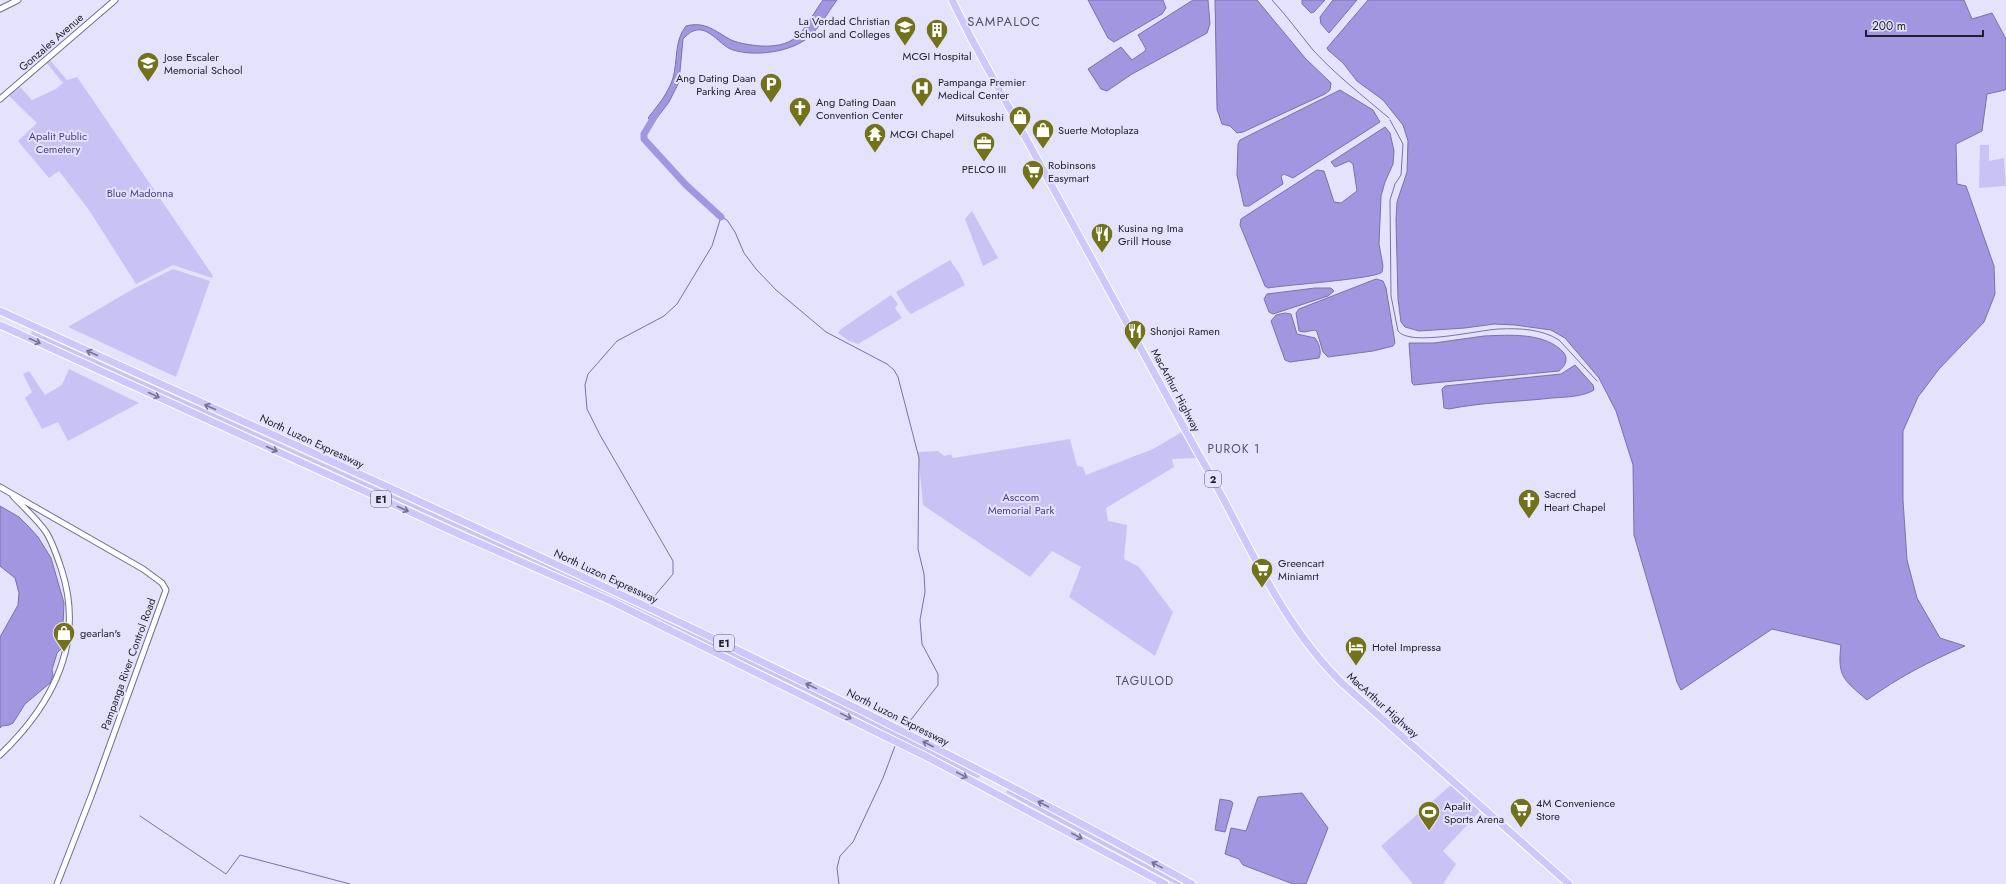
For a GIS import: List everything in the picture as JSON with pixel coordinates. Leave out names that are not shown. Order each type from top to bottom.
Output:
[{"type":"highway","name":"MacArthur Highway","points":[[952,0],[984,62],[1223,496],[1267,580],[1309,647],[1343,684],[1569,884]]},
{"type":"highway","name":"North Luzon Expressway","points":[[0,311],[607,588],[767,664],[1002,782],[1192,884]]},
{"type":"highway","name":"North Luzon Expressway","points":[[0,324],[456,533],[611,601],[929,758],[1166,884]]},
{"type":"street","points":[[0,9],[18,0]]},
{"type":"street","name":"Gonzales Avenue","points":[[0,99],[115,0]]},
{"type":"street","name":"Pampanga River Control Road","points":[[0,487],[143,569],[162,583],[166,590],[92,794],[57,884]]},
{"type":"street","points":[[0,755],[37,712],[55,684],[68,644],[70,613],[65,582],[48,535],[9,492]]},
{"type":"green space","name":"Apalit Public Cemetery","points":[[49,59],[67,80],[77,77],[213,276],[212,278],[173,265],[136,284],[89,210],[59,171],[49,178],[18,141],[37,123],[9,96],[20,87],[32,100],[56,89],[63,83],[46,62]]},
{"type":"green space","points":[[1980,145],[1989,145],[1989,161],[2004,158],[2006,186],[1979,188]]},
{"type":"green space","points":[[972,211],[998,258],[983,266],[965,219]]},
{"type":"green space","points":[[950,260],[965,285],[911,314],[896,292]]},
{"type":"green space","points":[[173,269],[210,281],[176,377],[68,327],[133,289]]},
{"type":"green space","points":[[891,295],[898,304],[895,308],[902,318],[858,344],[849,341],[838,333],[841,329]]},
{"type":"green space","points":[[32,331],[679,625],[857,712],[980,775],[980,777],[977,778],[809,693],[577,582],[31,334]]},
{"type":"green space","points":[[69,369],[139,403],[68,441],[58,422],[42,429],[25,398],[32,392],[23,374],[29,371],[45,395],[62,385]]},
{"type":"green space","name":"Asccom Memorial Park","points":[[1182,432],[1196,458],[1172,459],[1174,467],[1106,508],[1108,521],[1127,525],[1124,559],[1139,567],[1173,612],[1155,656],[1069,597],[1081,567],[1052,551],[1030,577],[923,505],[918,452],[938,451],[944,456],[951,454],[953,458],[1070,439],[1077,466],[1083,467],[1086,475],[1153,449]]},
{"type":"green space","name":"Apalit Sports Arena","points":[[1451,785],[1480,811],[1443,851],[1456,864],[1443,884],[1413,884],[1381,846]]},
{"type":"green space","points":[[1007,790],[1182,884],[1176,884],[1021,801],[1007,793]]},
{"type":"shaded area","points":[[823,0],[837,0],[809,37],[802,42],[783,50],[762,53],[742,52],[727,47],[704,31],[697,30],[691,32],[683,39],[679,82],[669,102],[653,123],[648,118],[671,84],[675,71],[678,44],[682,32],[686,26],[704,26],[715,30],[731,40],[742,43],[761,46],[774,46],[784,44],[799,34]]},
{"type":"shaded area","points":[[1088,0],[1163,0],[1166,8],[1162,14],[1114,42],[1108,38]]},
{"type":"shaded area","points":[[1193,0],[1208,0],[1210,24],[1207,33],[1132,74],[1107,91],[1101,89],[1088,69],[1121,47],[1132,60],[1146,49],[1138,35]]},
{"type":"shaded area","points":[[1215,0],[1257,0],[1305,58],[1331,83],[1330,90],[1325,94],[1243,132],[1237,133],[1230,126],[1222,124],[1217,109]]},
{"type":"shaded area","points":[[1302,0],[1325,0],[1314,12],[1311,13],[1302,4]]},
{"type":"shaded area","points":[[1333,0],[1357,0],[1329,33],[1321,24],[1320,17]]},
{"type":"shaded area","points":[[1368,0],[1964,0],[1972,19],[1992,13],[2006,39],[2006,88],[2005,90],[1987,94],[1982,131],[1956,144],[1957,184],[1966,186],[1994,266],[1995,294],[1984,322],[1939,369],[1918,397],[1903,431],[1903,500],[1907,560],[1917,598],[1940,638],[1965,646],[1914,670],[1867,700],[1848,682],[1841,671],[1841,645],[1772,629],[1681,690],[1677,682],[1634,535],[1633,465],[1616,411],[1599,378],[1565,338],[1551,330],[1515,325],[1494,324],[1465,328],[1419,331],[1405,327],[1401,322],[1398,299],[1396,220],[1397,202],[1407,172],[1408,141],[1403,125],[1383,100],[1357,81],[1343,63],[1327,48]]},
{"type":"shaded area","points":[[1340,90],[1373,110],[1380,122],[1293,178],[1284,174],[1281,176],[1283,184],[1249,206],[1244,206],[1237,175],[1238,144],[1240,140]]},
{"type":"shaded area","points":[[1385,127],[1390,133],[1394,151],[1393,164],[1381,196],[1379,244],[1383,266],[1382,272],[1376,275],[1348,279],[1268,288],[1265,286],[1240,225],[1241,219],[1317,170],[1324,171],[1334,202],[1341,203],[1357,191],[1353,164],[1349,161],[1335,167],[1331,162]]},
{"type":"shaded area","points":[[1376,279],[1383,281],[1386,288],[1395,343],[1393,346],[1373,351],[1328,357],[1323,352],[1315,330],[1304,332],[1299,331],[1296,313],[1299,309]]},
{"type":"shaded area","points":[[1315,288],[1331,288],[1334,291],[1328,296],[1273,314],[1269,312],[1264,299],[1267,294]]},
{"type":"shaded area","points":[[1285,313],[1291,314],[1297,334],[1315,338],[1320,348],[1319,358],[1290,362],[1285,360],[1271,321],[1276,315]]},
{"type":"shaded area","points":[[1516,335],[1547,341],[1564,353],[1566,358],[1565,363],[1559,371],[1414,385],[1412,383],[1409,343],[1434,343],[1484,336]]},
{"type":"shaded area","points":[[1575,365],[1593,385],[1594,390],[1574,396],[1487,403],[1449,409],[1444,408],[1442,389],[1445,386],[1561,374]]},
{"type":"shaded area","points":[[0,506],[19,517],[38,537],[51,558],[64,603],[62,648],[57,653],[50,683],[25,704],[13,723],[0,728],[0,637],[18,605],[19,593],[15,578],[0,566]]},
{"type":"shaded area","points":[[1302,793],[1328,828],[1306,884],[1293,884],[1243,865],[1239,859],[1225,854],[1231,828],[1246,831],[1258,797]]},
{"type":"shaded area","points":[[1220,799],[1231,801],[1233,803],[1225,832],[1215,830]]},
{"type":"waterway","points":[[1272,0],[1313,50],[1331,68],[1389,118]]},
{"type":"waterway","points":[[656,114],[644,134],[644,139],[686,185],[721,217]]},
{"type":"waterway","points":[[1390,120],[1403,144],[1401,175],[1395,184],[1390,200],[1391,296],[1398,331],[1405,336],[1416,338],[1430,338],[1499,329],[1538,331],[1559,340],[1597,381]]},
{"type":"waterway","points":[[652,599],[673,574],[673,561],[600,435],[587,409],[585,385],[588,374],[617,341],[664,316],[677,304],[712,246],[721,217],[727,220],[735,232],[744,253],[756,269],[776,290],[826,332],[887,364],[894,370],[898,377],[919,458],[918,549],[924,574],[925,592],[920,620],[922,644],[938,674],[938,685],[906,726]]},
{"type":"waterway","points":[[839,884],[837,868],[840,856],[853,842],[883,778],[895,746]]},
{"type":"waterway","points":[[140,816],[226,874],[240,855],[350,884]]},
{"type":"place","name":"La Verdad Christian School and Colleges","points":[[905,46]]},
{"type":"place","name":"MCGI Hospital","points":[[937,50]]},
{"type":"place","name":"Jose Escaler Memorial School","points":[[148,82]]},
{"type":"place","name":"Ang Dating Daan Parking Area","points":[[771,104]]},
{"type":"place","name":"Pampanga Premier Medical Center","points":[[922,108]]},
{"type":"place","name":"Ang Dating Daan Convention Center","points":[[800,128]]},
{"type":"place","name":"Mitsukoshi","points":[[1020,136]]},
{"type":"place","name":"Suerte Motoplaza","points":[[1043,150]]},
{"type":"place","name":"MCGI Chapel","points":[[875,154]]},
{"type":"place","name":"PELCO III","points":[[984,162]]},
{"type":"place","name":"Robinsons Easymart","points":[[1033,190]]},
{"type":"place","name":"Kusina ng Ima Grill House","points":[[1102,254]]},
{"type":"place","name":"Shonjoi Ramen","points":[[1135,350]]},
{"type":"place","name":"Sacred Heart Chapel","points":[[1529,520]]},
{"type":"place","name":"Greencart Miniamrt","points":[[1262,588]]},
{"type":"place","name":"gearlan's","points":[[64,652]]},
{"type":"place","name":"Hotel Impressa","points":[[1356,666]]},
{"type":"place","name":"4M Convenience Store","points":[[1521,828]]},
{"type":"place","name":"Apalit Sports Arena","points":[[1429,832]]},
{"type":"district","name":"SAMPALOC","points":[[1004,21]]},
{"type":"district","name":"PUROK 1","points":[[1234,449]]},
{"type":"district","name":"TAGULOD","points":[[1145,681]]},
{"type":"park label","name":"Blue Madonna","points":[[140,193]]}]
